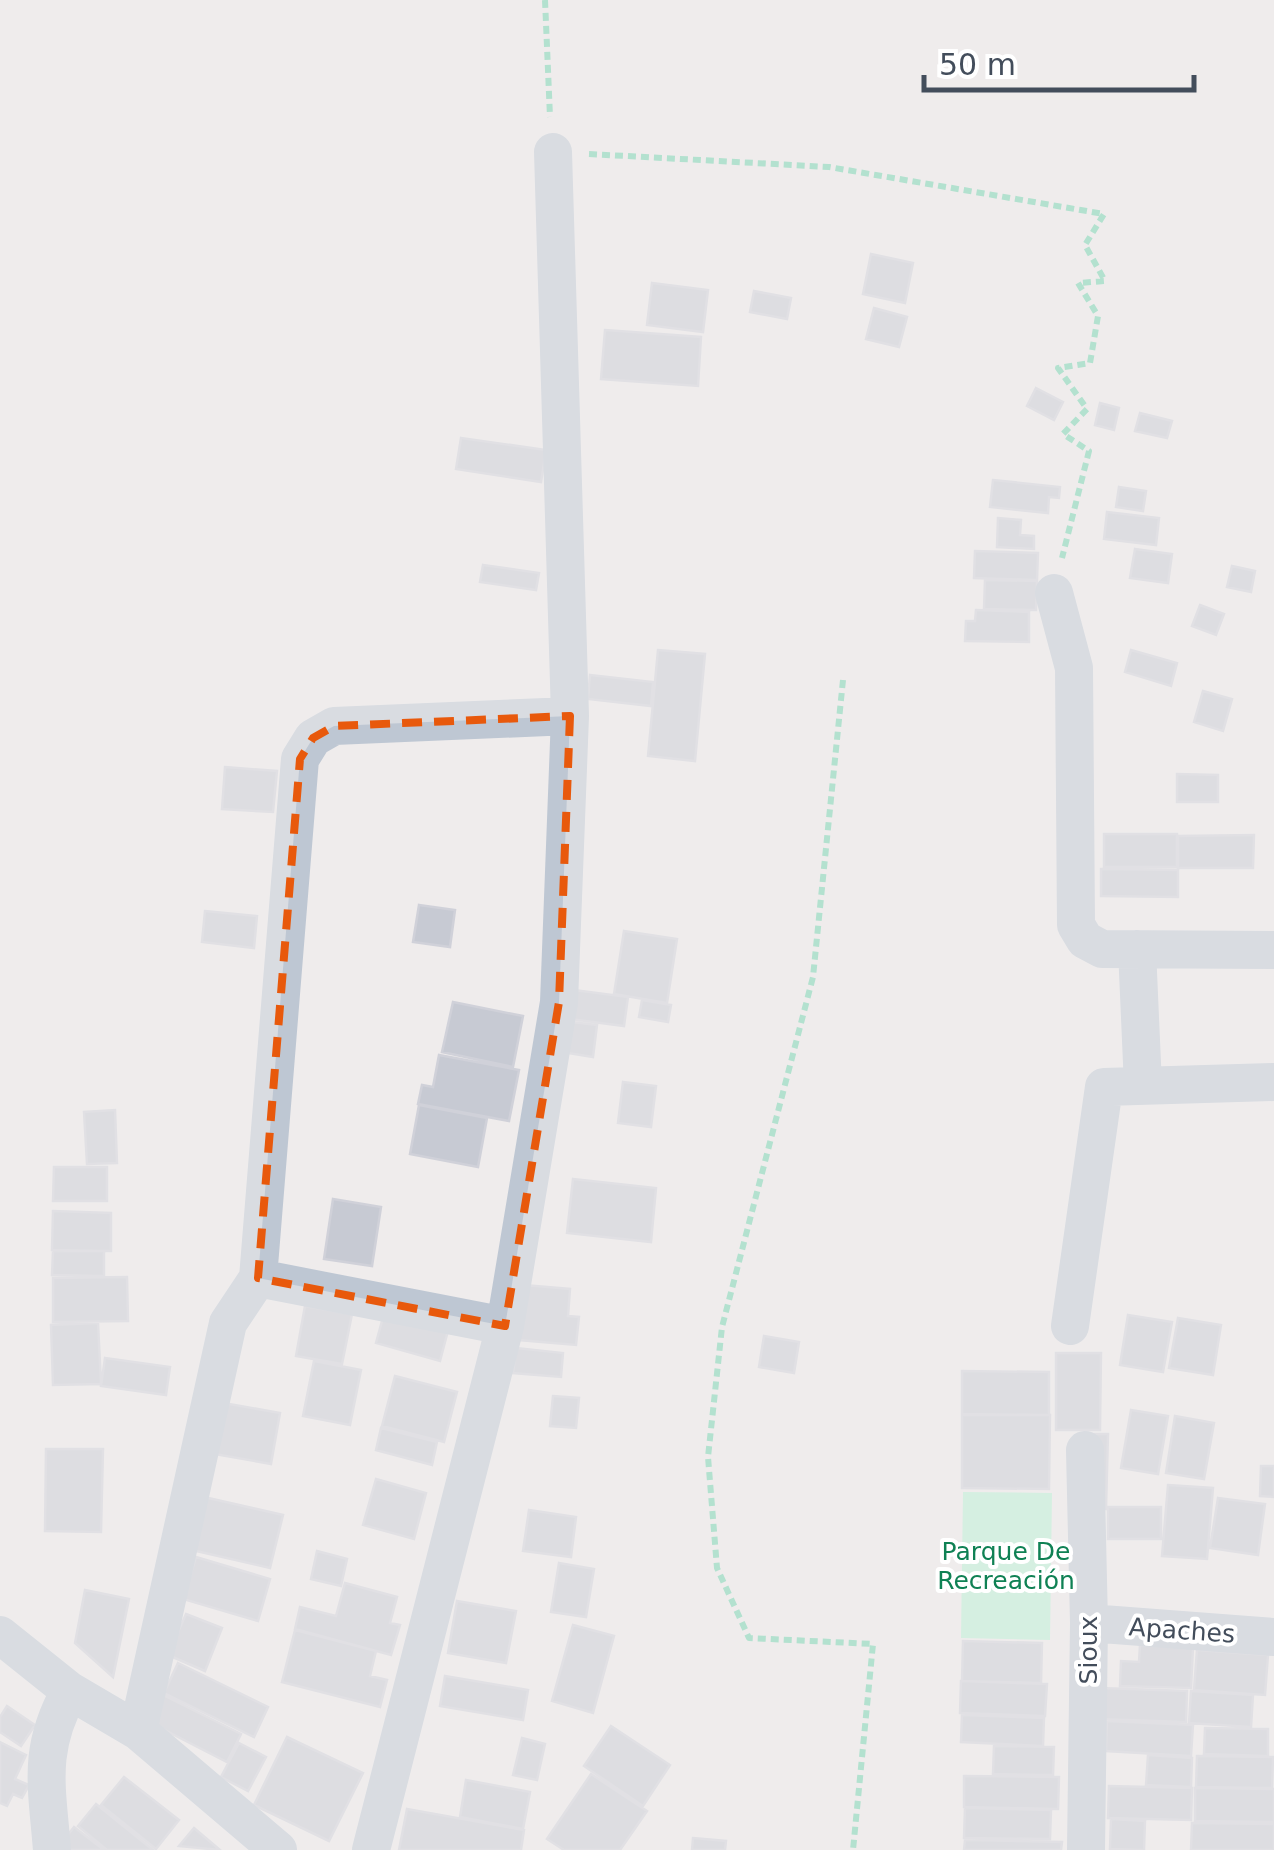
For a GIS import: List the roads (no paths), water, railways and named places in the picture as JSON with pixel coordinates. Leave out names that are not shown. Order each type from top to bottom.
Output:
[{"type":"street","points":[[372,1850],[505,1326],[559,1002],[570,716],[553,152]]},
{"type":"street","points":[[1054,594],[1074,668],[1076,924],[1085,940],[1102,949],[1274,950]]},
{"type":"street","points":[[138,1731],[228,1324],[258,1278],[300,759],[313,738],[334,726],[570,716]]},
{"type":"street","points":[[1137,949],[1144,1086]]},
{"type":"street","points":[[1070,1326],[1104,1087],[1274,1082]]},
{"type":"street","points":[[258,1278],[505,1326]]},
{"type":"street","name":"Sioux","points":[[1086,1450],[1086,1850]]},
{"type":"street","name":"Apaches","points":[[1089,1623],[1274,1637]]},
{"type":"street","points":[[0,1636],[70,1691],[138,1731],[278,1850]]},
{"type":"street","points":[[52,1850],[45,1752],[54,1719],[70,1691]]},
{"type":"park label","name":"Parque De Recreación","points":[[1006,1566]]}]
